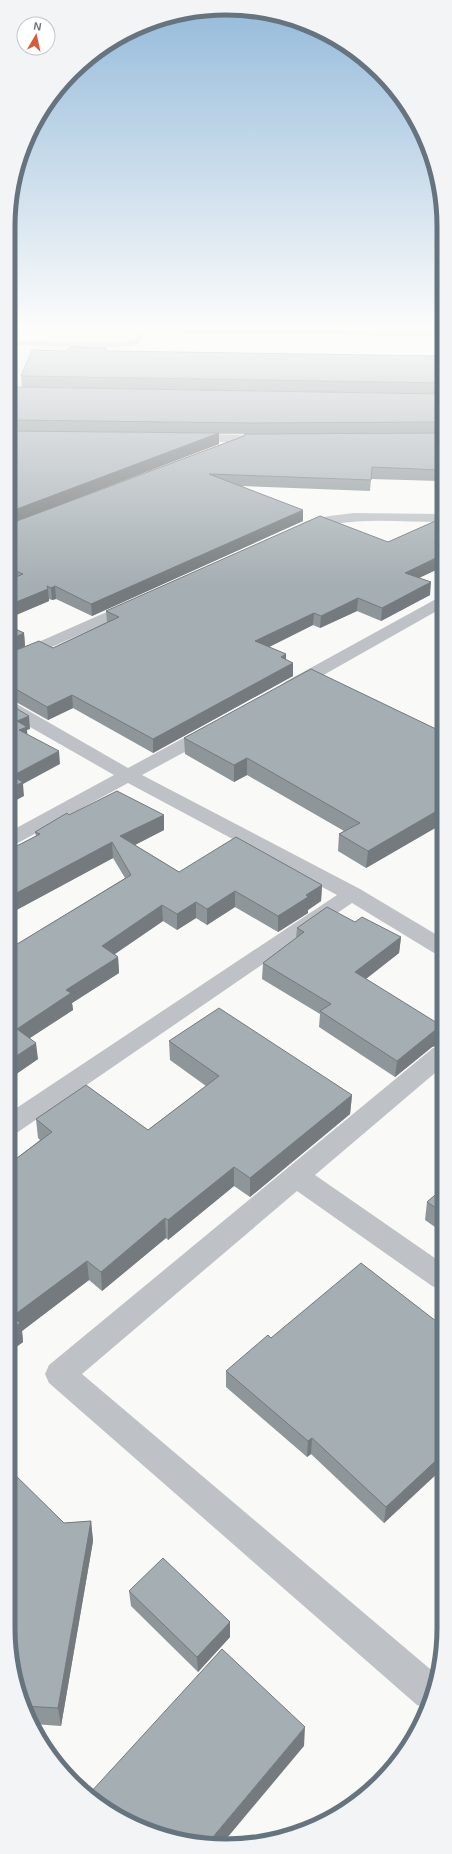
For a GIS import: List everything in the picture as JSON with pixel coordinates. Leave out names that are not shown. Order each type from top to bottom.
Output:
[{"type":"street","points":[[180,438],[280,439]]},
{"type":"street","points":[[213,453],[250,439]]},
{"type":"street","points":[[288,535],[317,522],[356,518],[437,518]]},
{"type":"street","points":[[15,658],[145,600]]},
{"type":"street","points":[[275,695],[437,605]]},
{"type":"street","points":[[310,676],[331,686]]},
{"type":"street","points":[[15,710],[130,776],[352,894],[437,945]]},
{"type":"street","points":[[15,837],[130,776],[227,722]]},
{"type":"street","points":[[15,1121],[352,894]]},
{"type":"street","points":[[428,1690],[60,1374],[437,1058]]},
{"type":"street","points":[[296,1176],[437,1275]]},
{"type":"building","points":[[15,413],[437,413],[437,422],[250,423],[15,420]]},
{"type":"building","points":[[15,431],[219,433],[15,510]]},
{"type":"building","points":[[437,433],[437,470],[372,467],[371,480],[209,474],[303,510],[91,604],[55,586],[51,588],[47,586],[48,589],[15,603],[15,577],[23,574],[15,571],[15,522],[244,436],[245,434]]},
{"type":"building","points":[[320,516],[388,542],[437,520],[437,557],[405,573],[431,582],[382,608],[358,598],[321,616],[314,613],[255,641],[286,654],[281,657],[293,663],[153,739],[72,695],[47,707],[15,689],[15,651],[39,641],[53,648],[119,617],[106,611]]},
{"type":"building","points":[[15,629],[24,633],[15,637]]},
{"type":"building","points":[[311,669],[437,729],[437,811],[368,851],[339,834],[360,823],[247,758],[234,765],[184,738]]},
{"type":"building","points":[[15,708],[29,716],[17,721],[27,727],[19,730],[59,751],[15,774]]},
{"type":"building","points":[[15,778],[23,782],[15,786]]},
{"type":"building","points":[[117,791],[164,815],[120,836],[179,872],[236,837],[322,885],[306,895],[308,897],[278,916],[235,891],[207,909],[196,902],[177,914],[162,905],[102,946],[118,957],[66,990],[71,993],[17,1029],[36,1043],[15,1057],[15,945],[131,875],[112,842],[15,894],[15,847],[40,834],[35,832],[67,813],[69,815]]},
{"type":"building","points":[[327,907],[355,922],[362,917],[401,937],[355,972],[437,1023],[437,1030],[434,1031],[397,1061],[320,1011],[331,1004],[263,963],[304,932],[297,928]]},
{"type":"building","points":[[219,1008],[352,1095],[250,1178],[234,1167],[168,1220],[165,1218],[101,1272],[87,1261],[15,1315],[15,1160],[52,1132],[36,1119],[86,1085],[148,1130],[219,1076],[169,1041]]},
{"type":"building","points":[[437,1193],[437,1209],[427,1202]]},
{"type":"building","points":[[361,1263],[437,1322],[437,1460],[386,1507],[312,1438],[308,1441],[226,1371],[268,1335],[271,1338]]},
{"type":"building","points":[[15,1318],[20,1323],[15,1327]]},
{"type":"building","points":[[15,1475],[64,1523],[91,1521],[58,1708],[30,1706],[19,1669],[15,1642]]},
{"type":"building","points":[[163,1558],[230,1622],[197,1657],[129,1591]]},
{"type":"building","points":[[222,1649],[305,1727],[211,1839],[171,1832],[145,1823],[120,1811],[92,1791]]}]
